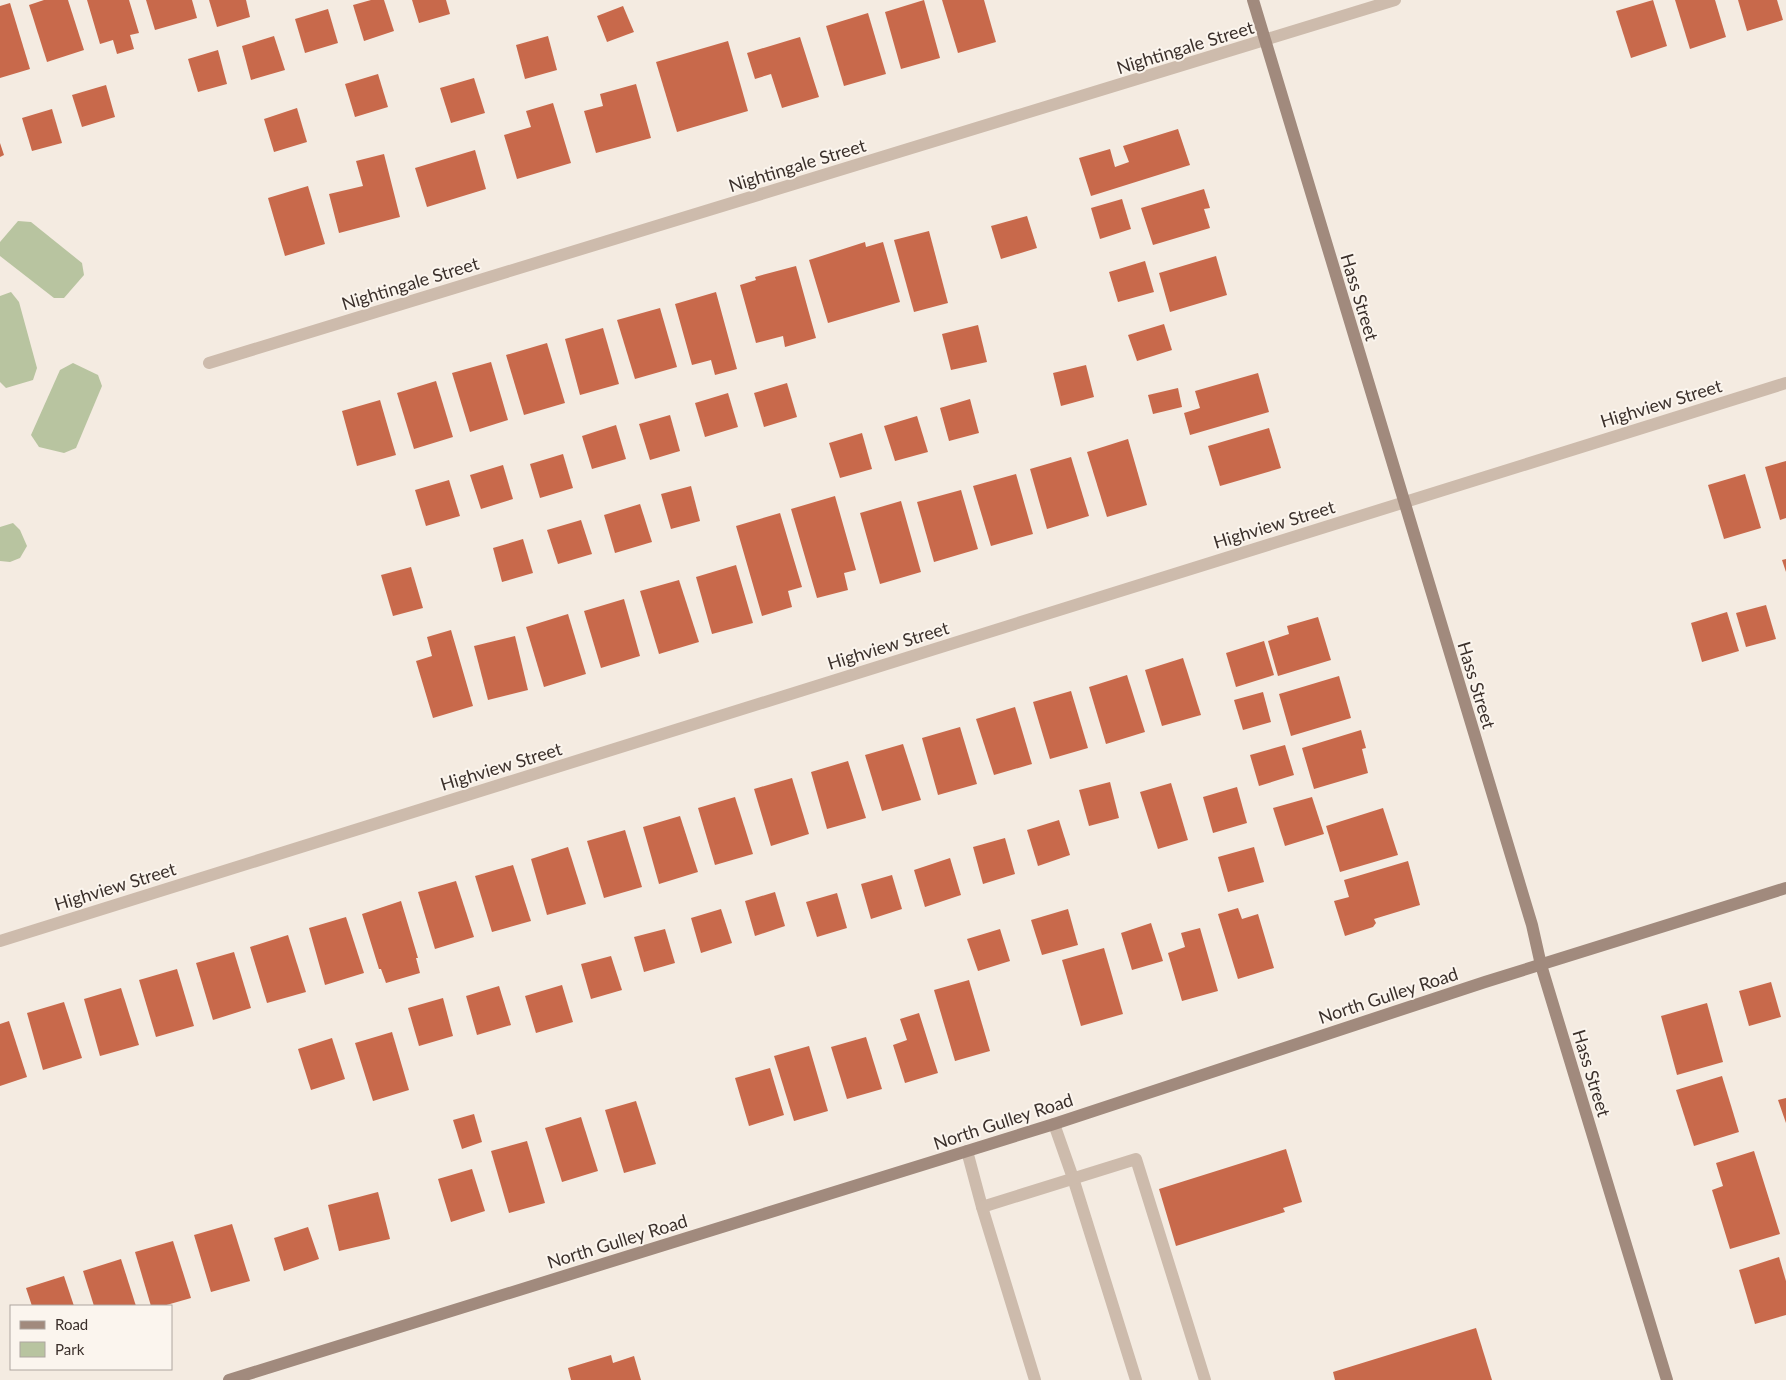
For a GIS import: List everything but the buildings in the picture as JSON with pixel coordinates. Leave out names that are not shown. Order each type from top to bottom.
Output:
[{"type":"street","name":"Hass Street","points":[[1253,0],[1667,1380]]},
{"type":"street","name":"Nightingale Street","points":[[210,363],[1395,0]]},
{"type":"street","name":"Highview Street","points":[[0,940],[1786,382]]},
{"type":"street","name":"North Gulley Road","points":[[229,1380],[1054,1124],[1541,965],[1786,888]]},
{"type":"street","points":[[1054,1124],[1073,1178],[1136,1380]]},
{"type":"street","points":[[967,1151],[982,1207],[1035,1380]]},
{"type":"street","points":[[982,1207],[1136,1159],[1205,1380]]},
{"type":"green space","points":[[18,221],[31,222],[82,263],[84,275],[64,298],[54,298],[0,256],[0,242]]},
{"type":"green space","points":[[11,292],[19,302],[37,368],[33,380],[6,388],[0,382],[0,296]]},
{"type":"green space","points":[[73,363],[98,375],[102,386],[76,448],[64,453],[39,447],[31,435],[60,370]]},
{"type":"green space","points":[[13,523],[20,530],[27,546],[20,558],[10,562],[0,561],[0,527]]}]
